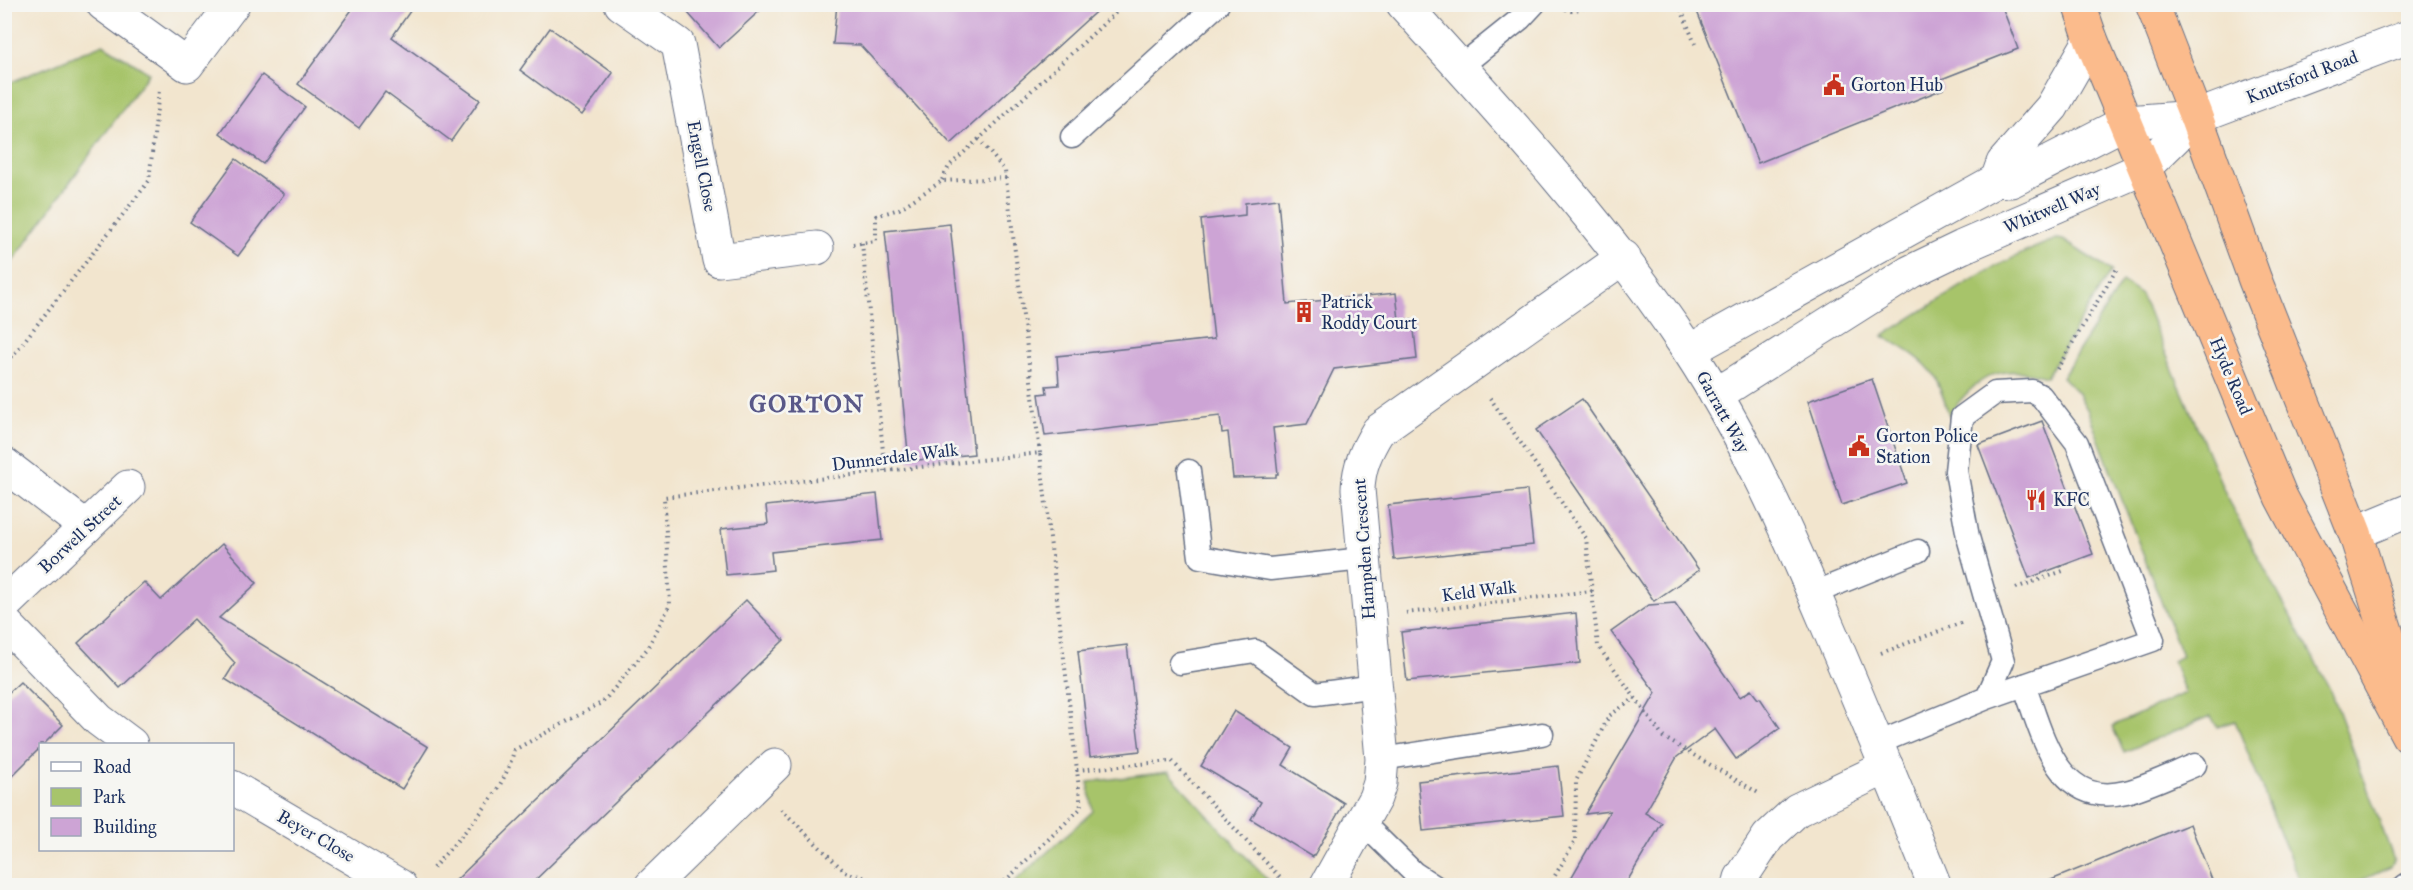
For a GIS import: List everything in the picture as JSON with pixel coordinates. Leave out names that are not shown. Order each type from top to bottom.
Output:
[{"type":"highway","name":"Hyde Road","points":[[2079,4],[2091,39],[2281,497],[2409,736]]},
{"type":"highway","points":[[2152,4],[2255,280],[2355,533],[2409,700]]},
{"type":"street","points":[[103,4],[176,56],[233,4]]},
{"type":"street","name":"Engell Close","points":[[621,4],[678,44],[719,260],[817,248]]},
{"type":"street","name":"Garratt Way","points":[[1403,4],[1624,257],[1689,351],[1716,395],[1780,516],[1935,885]]},
{"type":"street","name":"Knutsford Road","points":[[2196,117],[2409,37]]},
{"type":"street","points":[[1997,180],[2003,163],[2052,107],[2091,39]]},
{"type":"street","points":[[1689,351],[1997,180],[2011,181],[2126,123],[2196,117]]},
{"type":"street","name":"Whitwell Way","points":[[1716,395],[1910,272],[2144,168],[2196,117]]},
{"type":"street","name":"Hampden Crescent","points":[[1326,885],[1363,823],[1380,783],[1382,759],[1358,497],[1359,470],[1366,450],[1378,431],[1624,257]]},
{"type":"street","points":[[4,464],[86,527]]},
{"type":"street","name":"Borwell Street","points":[[4,605],[128,488]]},
{"type":"street","points":[[2355,533],[2409,511]]},
{"type":"street","points":[[4,622],[99,720],[130,743]]},
{"type":"street","points":[[1739,885],[1741,878],[1768,837],[1797,810],[1882,755]]},
{"type":"street","points":[[651,885],[765,774]]},
{"type":"street","name":"Beyer Close","points":[[234,788],[413,881]]},
{"type":"lane","points":[[1072,137],[1218,4]]},
{"type":"lane","points":[[1460,67],[1520,19],[1534,4]]},
{"type":"lane","points":[[1882,755],[1987,698],[2153,640],[2077,443],[2041,396],[2032,391],[1995,393],[1962,417],[1956,471],[1968,537],[2003,661],[1987,698]]},
{"type":"lane","points":[[1189,471],[1200,557],[1270,569],[1363,559]]},
{"type":"lane","points":[[1814,593],[1918,551]]},
{"type":"lane","points":[[1180,663],[1255,651],[1315,694],[1376,686]]},
{"type":"lane","points":[[2024,685],[2048,750],[2068,780],[2078,788],[2105,794],[2127,792],[2195,765]]},
{"type":"lane","points":[[1382,759],[1542,734]]},
{"type":"lane","points":[[1363,823],[1413,873],[1434,885]]},
{"type":"path","points":[[942,181],[949,166],[1125,4]]},
{"type":"path","points":[[1565,9],[1571,11],[1601,4]]},
{"type":"path","points":[[1679,4],[1695,44]]},
{"type":"path","points":[[4,367],[149,181],[176,56]]},
{"type":"path","points":[[980,139],[1005,171],[1081,808],[1003,885]]},
{"type":"path","points":[[817,248],[876,241],[876,216],[899,209],[942,181],[1006,178]]},
{"type":"path","points":[[862,243],[885,471]]},
{"type":"path","points":[[2041,396],[2118,267]]},
{"type":"path","points":[[1489,397],[1586,538],[1598,646],[1663,737],[1764,797]]},
{"type":"path","name":"Dunnerdale Walk","points":[[413,881],[479,814],[510,767],[514,750],[603,702],[647,649],[670,605],[664,497],[1040,453]]},
{"type":"path","points":[[2011,590],[2063,571],[2061,566]]},
{"type":"path","name":"Keld Walk","points":[[1369,618],[1592,591]]},
{"type":"path","points":[[1877,654],[1965,622]]},
{"type":"path","points":[[1549,885],[1575,842],[1576,781],[1609,716],[1635,698]]},
{"type":"path","points":[[1077,770],[1172,761],[1288,885]]},
{"type":"path","points":[[765,774],[845,872],[894,885]]},
{"type":"path","points":[[1003,885],[1068,885]]},
{"type":"green space","points":[[103,44],[149,73],[5,272],[5,79],[9,83]]},
{"type":"green space","points":[[2057,239],[2063,240],[2111,271],[2046,377],[2015,371],[1990,376],[1969,391],[1949,415],[1939,386],[1930,370],[1914,355],[1883,336],[1989,270]]},
{"type":"green space","points":[[2122,282],[2141,295],[2230,504],[2332,693],[2394,860],[2391,867],[2351,885],[2301,885],[2235,721],[2217,727],[2211,716],[2124,752],[2112,726],[2185,693],[2173,661],[2182,656],[2087,409],[2077,392],[2062,377]]},
{"type":"green space","points":[[1168,772],[1272,885],[1017,886],[1014,882],[1093,811],[1088,782]]},
{"type":"building","points":[[356,4],[415,4],[392,37],[480,100],[451,141],[385,92],[359,128],[298,84]]},
{"type":"building","points":[[680,4],[767,4],[719,48]]},
{"type":"building","points":[[837,4],[1104,4],[951,144],[860,45],[833,44]]},
{"type":"building","name":"Gorton Hub","points":[[1694,4],[2001,4],[2018,49],[1939,80],[1943,89],[1758,163]]},
{"type":"building","points":[[550,28],[613,73],[582,115],[520,70]]},
{"type":"building","points":[[262,75],[305,107],[263,164],[220,133]]},
{"type":"building","points":[[236,159],[284,194],[238,256],[190,222]]},
{"type":"building","name":"Patrick Roddy Court","points":[[1278,199],[1287,304],[1396,293],[1399,320],[1413,320],[1417,359],[1334,369],[1307,424],[1273,428],[1278,474],[1276,477],[1233,478],[1228,432],[1222,433],[1220,416],[1045,436],[1039,394],[1047,393],[1046,386],[1059,385],[1057,356],[1214,339],[1201,220],[1245,215],[1245,203]]},
{"type":"building","points":[[950,224],[974,454],[909,461],[885,231]]},
{"type":"building","name":"Gorton Police Station","points":[[1872,379],[1907,483],[1842,505],[1808,401]]},
{"type":"building","points":[[1582,399],[1699,570],[1654,601],[1536,430]]},
{"type":"building","name":"KFC","points":[[2042,421],[2093,554],[2029,578],[1978,445]]},
{"type":"building","points":[[1527,490],[1533,545],[1394,560],[1388,505]]},
{"type":"building","points":[[877,494],[882,540],[771,552],[773,570],[726,575],[721,529],[768,524],[766,506]]},
{"type":"building","points":[[222,544],[257,583],[219,618],[428,747],[402,789],[225,679],[235,663],[194,619],[120,688],[78,643],[144,582],[161,600]]},
{"type":"building","points":[[746,600],[784,640],[530,885],[451,885]]},
{"type":"building","points":[[1675,603],[1740,697],[1751,690],[1758,699],[1760,698],[1780,728],[1736,759],[1715,729],[1677,757],[1645,813],[1662,823],[1625,885],[1567,885],[1610,811],[1585,814],[1656,693],[1611,632],[1649,605]]},
{"type":"building","points":[[1576,613],[1580,663],[1407,681],[1401,632]]},
{"type":"building","points":[[1127,645],[1140,751],[1090,757],[1078,651]]},
{"type":"building","points":[[20,682],[63,725],[45,743],[39,743],[39,749],[4,784],[4,697]]},
{"type":"building","points":[[1234,711],[1293,748],[1283,765],[1344,803],[1313,857],[1251,819],[1261,802],[1201,766]]},
{"type":"building","points":[[1558,766],[1564,816],[1423,831],[1418,781]]},
{"type":"building","points":[[2190,824],[2214,885],[2041,884]]},
{"type":"place","name":"Gorton Hub","points":[[1834,85]]},
{"type":"place","name":"Patrick Roddy Court","points":[[1304,312]]},
{"type":"place","name":"Gorton Police Station","points":[[1859,446]]},
{"type":"place","name":"KFC","points":[[2036,500]]},
{"type":"district","name":"GORTON","points":[[807,404]]}]
